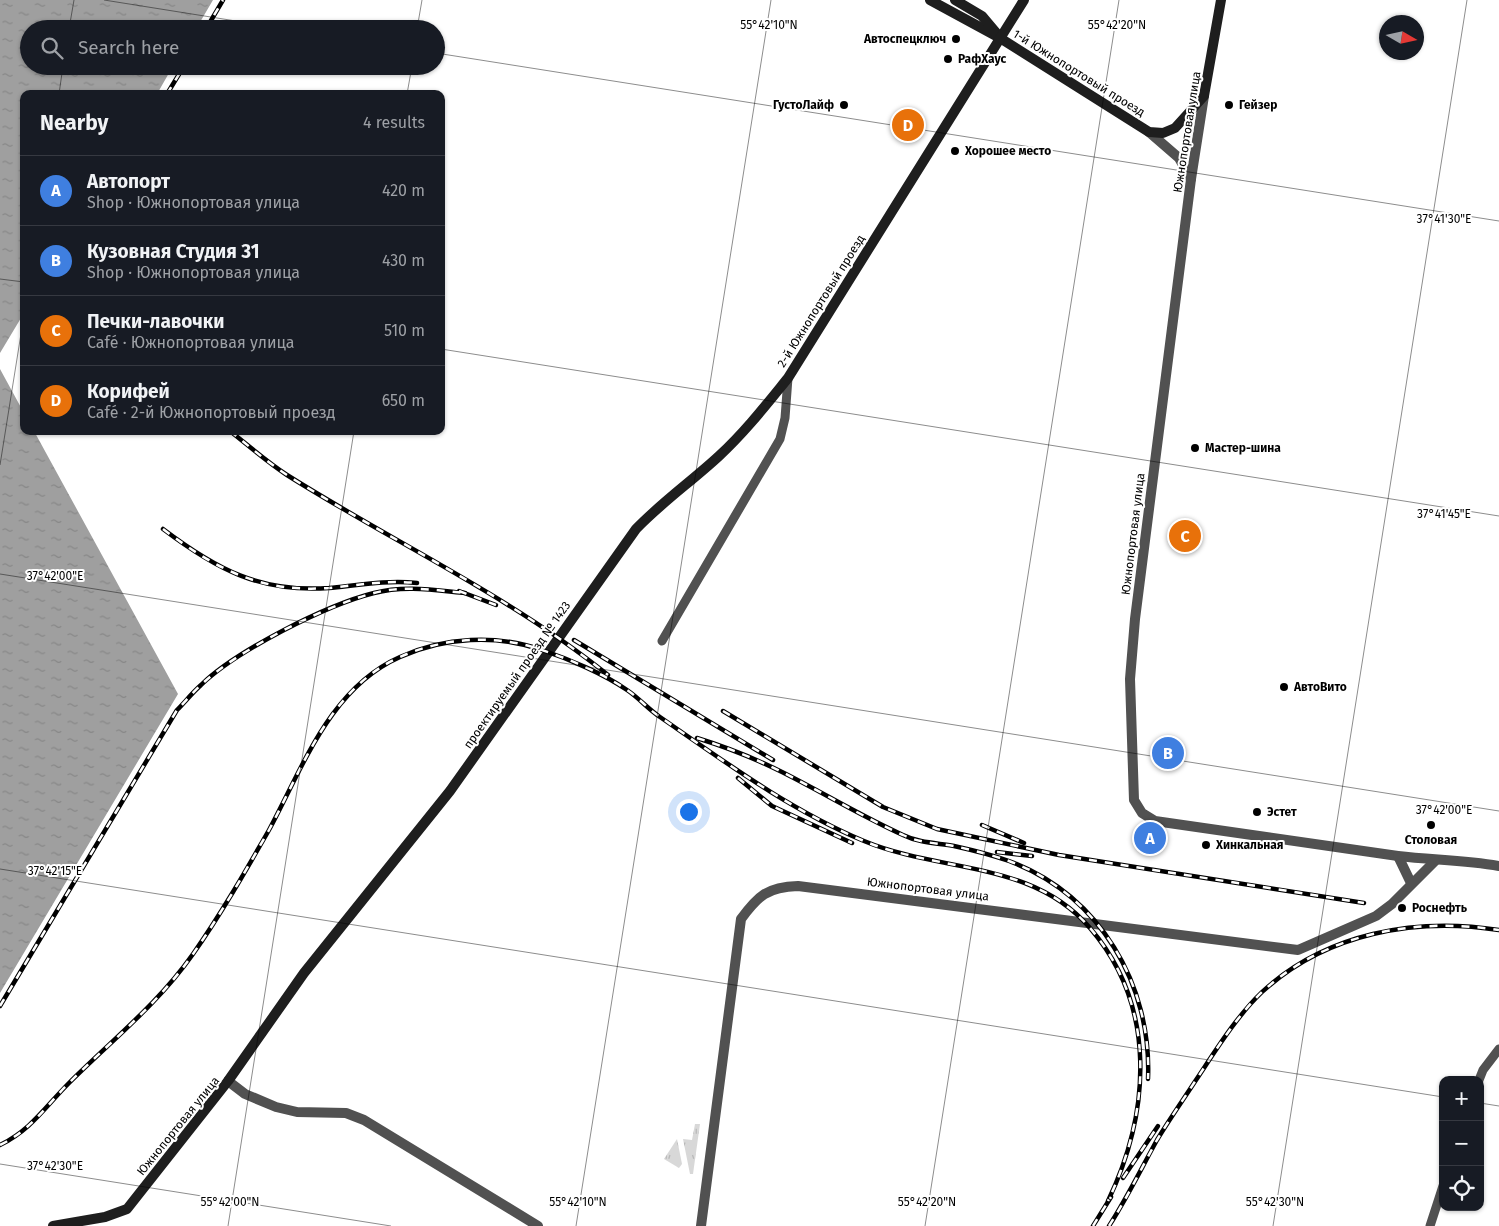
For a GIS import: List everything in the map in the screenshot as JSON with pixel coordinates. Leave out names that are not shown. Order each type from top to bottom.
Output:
[{"type":"main road","points":[[930,0],[1000,38]]},
{"type":"main road","points":[[956,0],[982,16],[1000,38]]},
{"type":"main road","name":"1-й Южнопортовый проезд","points":[[1024,0],[1000,38],[1149,132],[1163,133],[1175,128],[1204,96]]},
{"type":"main road","name":"Южнопортовая улица","points":[[1204,96],[1221,0]]},
{"type":"main road","points":[[960,17],[968,15],[966,6]]},
{"type":"main road","name":"2-й Южнопортовый проезд","points":[[788,378],[1000,38]]},
{"type":"main road","name":"проектируемый проезд № 1423","points":[[228,1081],[284,1001],[450,791],[513,705],[617,555],[657,508],[718,457],[746,429],[788,378]]},
{"type":"main road","name":"Южнопортовая улица","points":[[53,1226],[111,1216],[127,1209],[228,1081]]},
{"type":"street","name":"Южнопортовая улица","points":[[1204,96],[1191,179],[1135,619],[1130,678],[1134,800],[1142,813],[1155,821],[1435,861],[1459,860],[1499,866]]},
{"type":"street","points":[[1149,132],[1179,158],[1191,179]]},
{"type":"street","name":"2-й Южнопортовый проезд","points":[[662,641],[780,439],[785,418],[788,378]]},
{"type":"street","points":[[1398,856],[1410,883]]},
{"type":"street","name":"Южнопортовая улица","points":[[701,1226],[741,919],[756,899],[774,889],[798,886],[1298,950],[1376,916],[1392,904],[1410,883],[1435,861]]},
{"type":"street","points":[[1481,1076],[1499,1049]]},
{"type":"street","name":"Южнопортовая улица","points":[[228,1081],[245,1094],[276,1107],[297,1112],[346,1113],[364,1120],[538,1226]]},
{"type":"street","points":[[1430,1226],[1439,1198]]},
{"type":"green space","points":[[695,1124],[700,1124],[693,1174],[690,1174],[683,1139],[692,1140]]},
{"type":"green space","points":[[677,1139],[682,1164],[679,1168],[664,1159]]},
{"type":"water","points":[[0,0],[213,0],[201,20],[20,20],[20,75],[168,75],[159,90],[20,90],[20,320],[0,353]]},
{"type":"water","points":[[0,369],[20,406],[20,435],[36,435],[178,694],[0,993]]},
{"type":"railway","points":[[211,20],[223,0]]},
{"type":"railway","points":[[169,90],[179,75]]},
{"type":"railway","points":[[235,435],[287,475],[327,500],[451,570],[570,646],[608,675]]},
{"type":"railway","points":[[163,529],[221,567],[260,582],[281,587],[304,589],[384,582],[417,583]]},
{"type":"railway","points":[[0,1006],[177,710],[201,685],[258,644],[307,618],[354,599],[397,589],[465,593]]},
{"type":"railway","points":[[459,591],[496,605]]},
{"type":"railway","points":[[0,1145],[29,1125],[69,1083],[150,1005],[193,954],[242,877],[321,732],[355,688],[376,671],[400,657],[417,650],[452,642],[489,640],[525,645],[542,650],[575,662],[608,678],[636,696],[656,714],[734,768],[784,800],[837,829],[893,851],[1013,879],[1041,890],[1067,906],[1090,928],[1112,959],[1127,992],[1137,1026],[1140,1061],[1139,1097],[1122,1167],[1108,1201]]},
{"type":"railway","points":[[574,640],[773,760]]},
{"type":"railway","points":[[723,711],[883,807],[937,829],[1059,855],[1364,903]]},
{"type":"railway","points":[[697,738],[740,753],[771,767],[909,838],[954,846],[1009,861],[1041,876],[1070,896],[1094,920],[1114,948],[1130,978],[1141,1010],[1147,1044],[1148,1079]]},
{"type":"railway","points":[[738,778],[772,806],[852,843]]},
{"type":"railway","points":[[982,825],[1024,843]]},
{"type":"railway","points":[[997,852],[1032,856]]},
{"type":"railway","points":[[1109,1226],[1157,1140],[1227,1034],[1262,992],[1287,972],[1314,956],[1343,943],[1373,934],[1404,928],[1436,926],[1499,930]]},
{"type":"railway","points":[[1123,1178],[1158,1126]]},
{"type":"railway","points":[[1093,1226],[1111,1197]]},
{"type":"place","name":"Автоспецключ","points":[[956,39]]},
{"type":"place","name":"РафХаус","points":[[948,59]]},
{"type":"place","name":"ГустоЛайф","points":[[844,105]]},
{"type":"place","name":"Гейзер","points":[[1229,105]]},
{"type":"place","name":"Корифей","points":[[908,125]]},
{"type":"place","name":"Хорошее место","points":[[955,151]]},
{"type":"place","name":"Мастер-шина","points":[[1195,448]]},
{"type":"place","name":"Печки-лавочки","points":[[1185,536]]},
{"type":"place","name":"АвтоВито","points":[[1284,687]]},
{"type":"place","name":"Кузовная Студия 31","points":[[1168,753]]},
{"type":"place","name":"Эстет","points":[[1257,812]]},
{"type":"place","name":"Столовая","points":[[1431,825]]},
{"type":"place","name":"Автопорт","points":[[1150,838]]},
{"type":"place","name":"Хинкальная","points":[[1206,845]]},
{"type":"place","name":"Роснефть","points":[[1402,908]]}]
